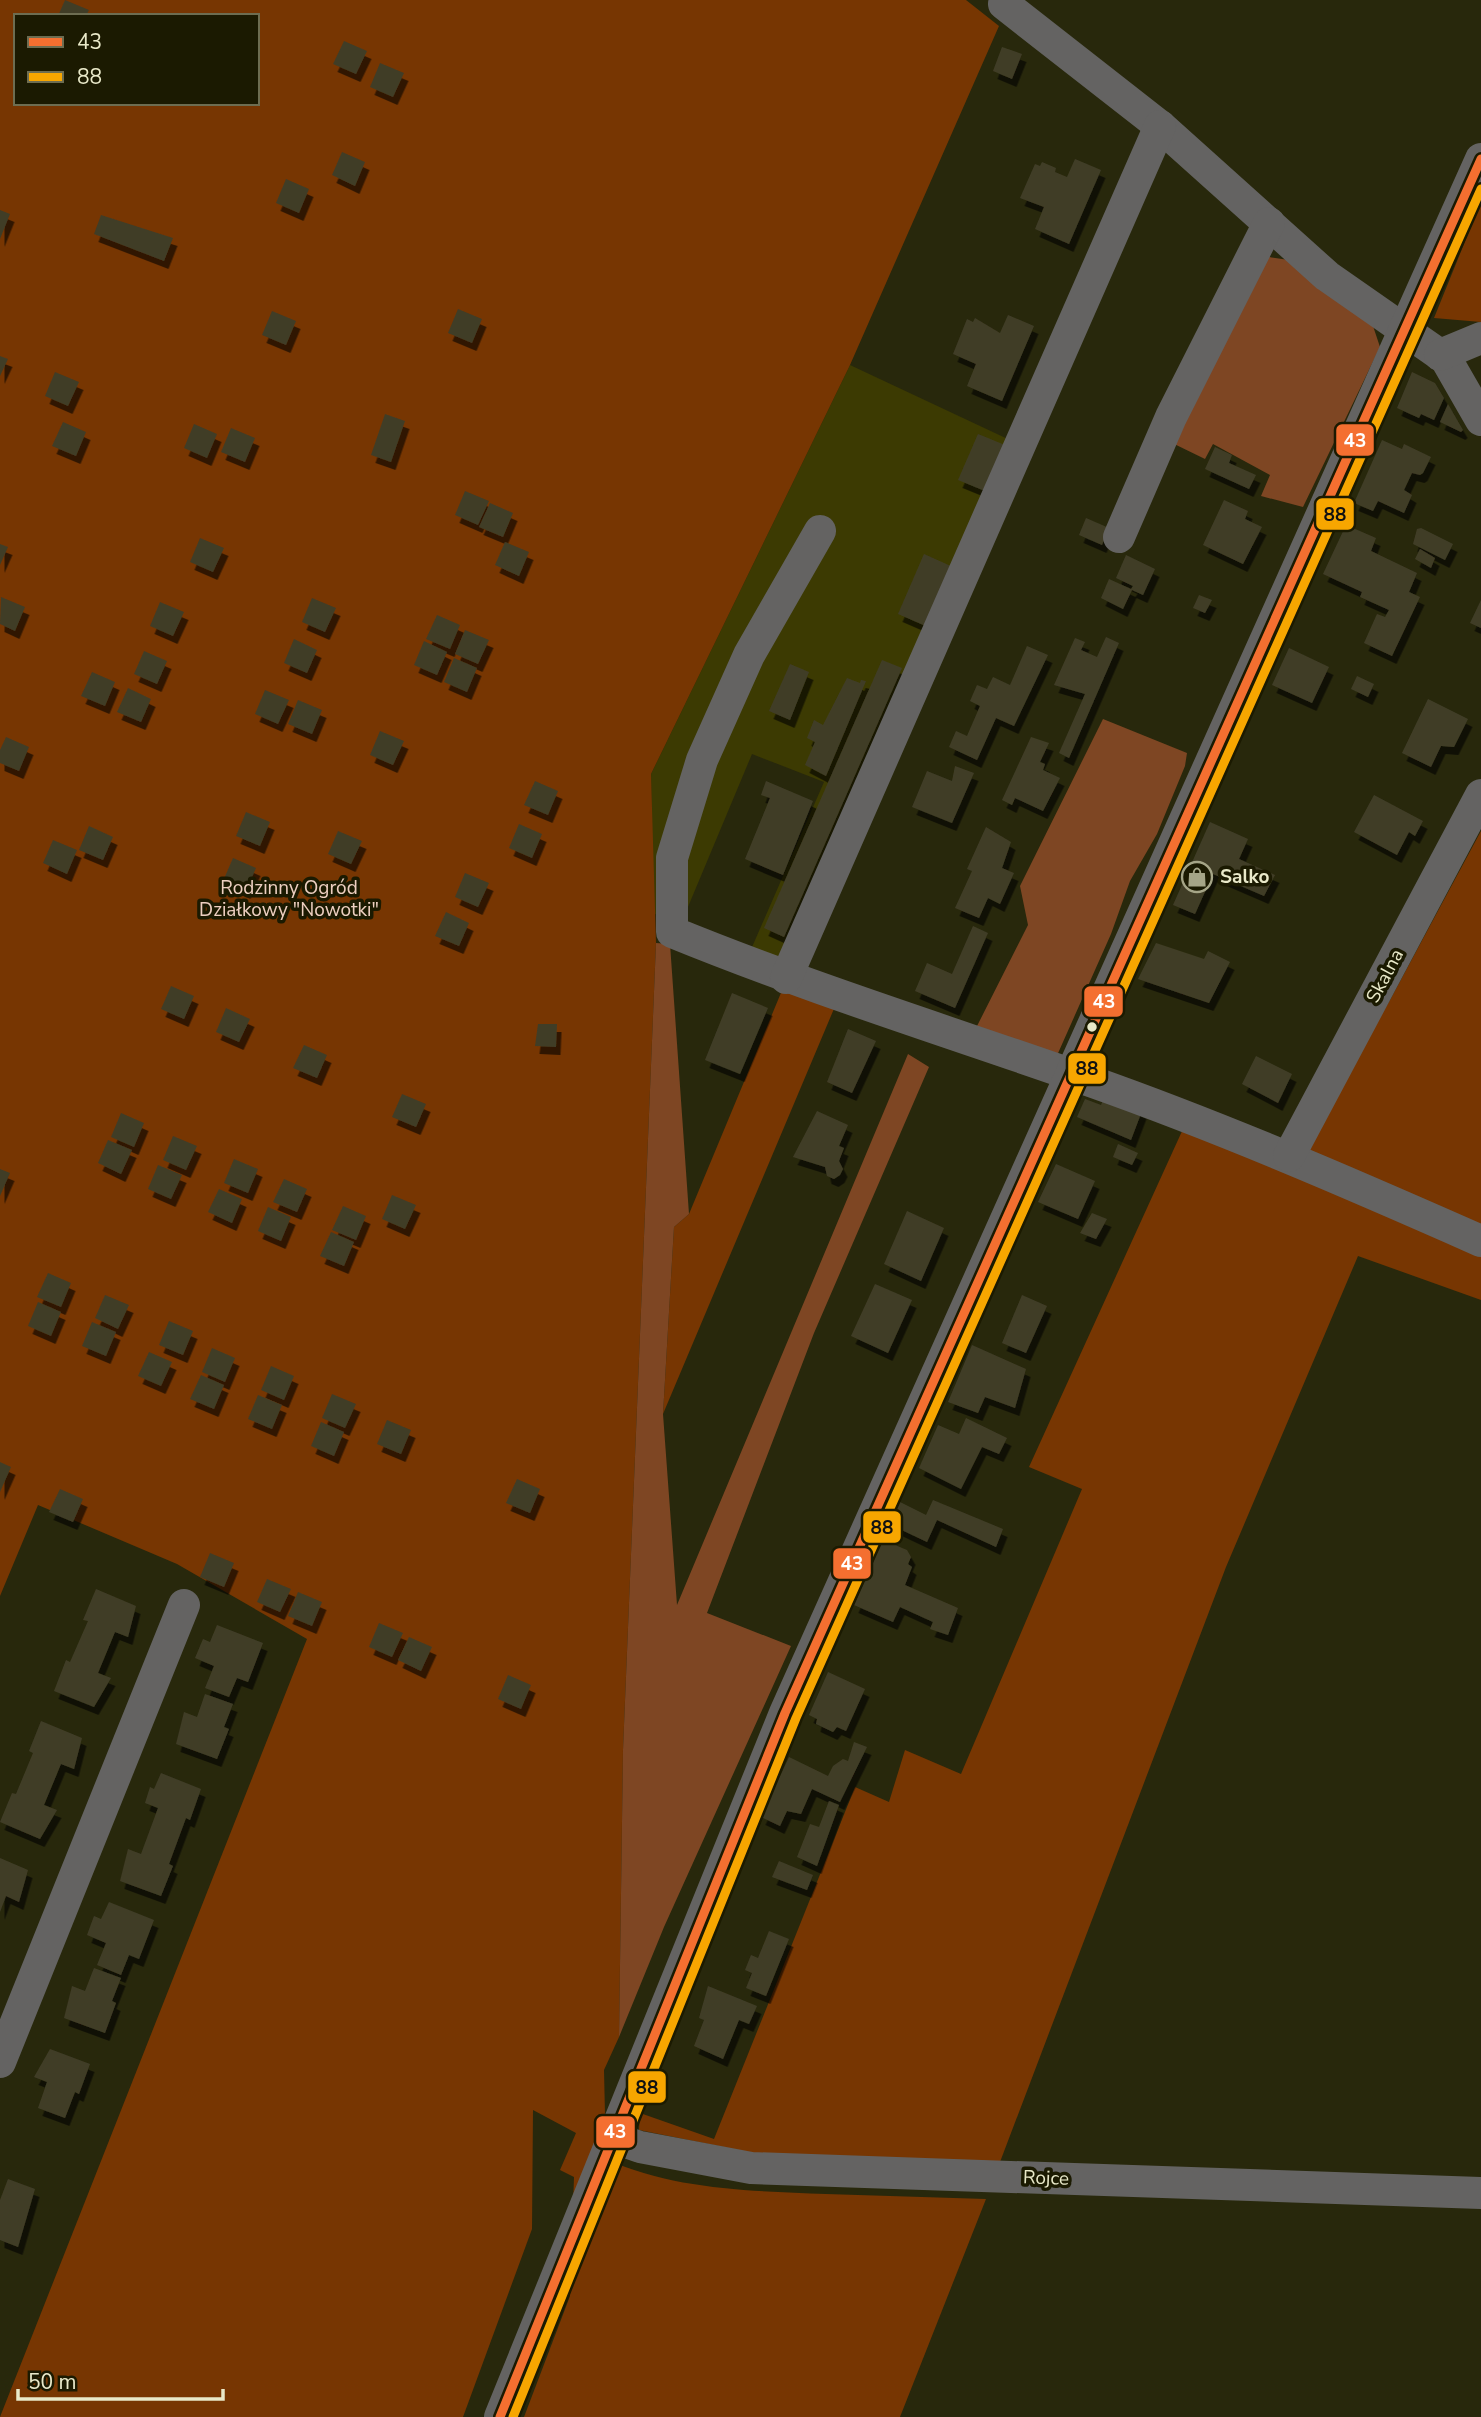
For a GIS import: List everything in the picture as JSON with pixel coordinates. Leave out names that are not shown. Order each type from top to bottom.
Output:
[{"type":"street","points":[[1004,5],[1160,126],[1327,276],[1446,359],[1481,420]]},
{"type":"street","points":[[786,978],[1160,126]]},
{"type":"street","points":[[500,2417],[785,1713],[1481,159]]},
{"type":"street","points":[[1119,537],[1171,417],[1269,223]]},
{"type":"street","points":[[1440,355],[1481,338]]},
{"type":"street","points":[[820,531],[743,666],[702,760],[672,858],[672,932],[786,978],[1073,1075],[1289,1156],[1481,1241]]},
{"type":"street","name":"Skalna","points":[[1289,1156],[1481,795]]},
{"type":"street","points":[[0,2062],[184,1605]]},
{"type":"street","name":"Rojce","points":[[614,2138],[749,2178],[932,2186],[1481,2193]]},
{"type":"shaded area","points":[[1269,257],[1289,260],[1372,323],[1380,347],[1303,507],[1261,496],[1270,475],[1213,444],[1205,459],[1166,440]]},
{"type":"shaded area","points":[[850,365],[1012,441],[784,966],[749,954],[824,782],[752,754],[680,926],[653,913],[651,774]]},
{"type":"shaded area","points":[[1103,719],[1187,753],[1185,766],[1157,834],[1130,881],[1111,934],[1055,1060],[973,1034],[1028,925],[1020,886]]},
{"type":"shaded area","points":[[656,943],[670,944],[689,1214],[674,1227],[663,1414],[677,1605],[908,1054],[929,1067],[814,1333],[707,1613],[791,1646],[664,1927],[619,2037],[623,1750]]},
{"type":"green space","name":"Rodzinny Ogród Działkowy \"Nowotki\"","points":[[0,0],[966,0],[999,26],[850,365],[651,774],[656,943],[623,1750],[619,2037],[604,2070],[606,2159],[632,2169],[686,2183],[742,2190],[986,2199],[900,2417],[524,2417],[570,2296],[574,2177],[560,2170],[576,2133],[533,2110],[532,2229],[463,2417],[0,2417],[307,1639],[177,1564],[38,1505],[0,1596]]},
{"type":"green space","points":[[1481,202],[1481,322],[1434,318]]},
{"type":"green space","points":[[1481,831],[1481,1231],[1300,1151],[1390,1000]]},
{"type":"green space","points":[[783,988],[836,1004],[663,1414],[674,1227],[689,1214]]},
{"type":"green space","points":[[1183,1129],[1481,1252],[1481,1300],[1358,1256],[1226,1567],[1000,2162],[758,2154],[639,2130],[640,2113],[714,2139],[855,1787],[889,1802],[905,1750],[961,1774],[1082,1489],[1029,1467]]},
{"type":"building","points":[[65,0],[89,10],[87,14],[59,14]]},
{"type":"building","points":[[344,41],[367,51],[356,74],[333,64]]},
{"type":"building","points":[[1002,47],[1022,54],[1012,79],[993,71]]},
{"type":"building","points":[[380,63],[404,73],[393,97],[370,87]]},
{"type":"building","points":[[342,152],[365,162],[355,186],[332,175]]},
{"type":"building","points":[[1075,159],[1101,170],[1069,244],[1035,229],[1044,207],[1020,198],[1035,164],[1040,166],[1042,162],[1067,177]]},
{"type":"building","points":[[286,179],[309,189],[299,213],[276,203]]},
{"type":"building","points":[[0,210],[10,214],[0,239]]},
{"type":"building","points":[[101,215],[173,238],[164,261],[94,234]]},
{"type":"building","points":[[458,309],[482,319],[472,343],[448,333]]},
{"type":"building","points":[[272,311],[296,321],[286,345],[262,335]]},
{"type":"building","points":[[1008,315],[1034,326],[1002,401],[967,386],[976,364],[953,354],[967,319],[973,322],[975,318],[1000,333]]},
{"type":"building","points":[[0,356],[8,359],[0,376]]},
{"type":"building","points":[[55,372],[79,382],[68,406],[45,396]]},
{"type":"building","points":[[1412,372],[1435,383],[1444,398],[1434,420],[1421,414],[1419,418],[1397,408]]},
{"type":"building","points":[[1448,404],[1463,430],[1461,432],[1440,422]]},
{"type":"building","points":[[385,414],[405,421],[391,462],[371,455]]},
{"type":"building","points":[[63,422],[86,432],[76,456],[52,446]]},
{"type":"building","points":[[194,424],[217,434],[207,458],[184,448]]},
{"type":"building","points":[[231,428],[255,438],[245,462],[221,452]]},
{"type":"building","points":[[978,434],[1005,445],[985,491],[958,480]]},
{"type":"building","points":[[1382,440],[1402,449],[1404,444],[1431,457],[1423,473],[1412,473],[1404,490],[1412,495],[1404,513],[1378,501],[1373,511],[1354,503]]},
{"type":"building","points":[[1215,447],[1232,455],[1229,463],[1256,475],[1249,489],[1205,469]]},
{"type":"building","points":[[465,491],[489,501],[478,525],[455,515]]},
{"type":"building","points":[[1224,500],[1248,511],[1245,519],[1262,527],[1243,564],[1203,545]]},
{"type":"building","points":[[490,503],[513,513],[503,537],[479,527]]},
{"type":"building","points":[[1086,518],[1109,528],[1102,545],[1079,535]]},
{"type":"building","points":[[1346,525],[1376,538],[1371,551],[1417,573],[1409,592],[1420,597],[1392,656],[1364,643],[1377,614],[1385,617],[1389,610],[1360,597],[1362,592],[1323,574]]},
{"type":"building","points":[[1421,528],[1453,544],[1445,560],[1413,544],[1417,529]]},
{"type":"building","points":[[200,538],[224,548],[213,572],[190,562]]},
{"type":"building","points":[[505,542],[529,552],[519,576],[495,565]]},
{"type":"building","points":[[0,544],[8,547],[0,565]]},
{"type":"building","points":[[1420,549],[1435,558],[1431,568],[1415,559]]},
{"type":"building","points":[[924,554],[953,567],[928,627],[898,614]]},
{"type":"building","points":[[1126,555],[1155,569],[1143,595],[1132,590],[1123,609],[1101,598],[1109,579],[1131,589],[1133,586],[1116,578]]},
{"type":"building","points":[[1199,595],[1212,600],[1205,613],[1193,608]]},
{"type":"building","points":[[1,597],[25,607],[15,631],[0,624]]},
{"type":"building","points":[[312,598],[336,608],[325,632],[302,622]]},
{"type":"building","points":[[1481,600],[1481,628],[1470,623]]},
{"type":"building","points":[[160,602],[184,612],[173,636],[150,626]]},
{"type":"building","points":[[437,615],[460,625],[450,649],[426,639]]},
{"type":"building","points":[[465,630],[489,640],[478,664],[455,654]]},
{"type":"building","points":[[1106,637],[1119,643],[1069,758],[1059,753],[1085,694],[1054,685],[1075,638],[1085,642],[1081,650],[1097,657]]},
{"type":"building","points":[[294,639],[317,650],[307,673],[284,663]]},
{"type":"building","points":[[424,641],[447,652],[437,675],[414,665]]},
{"type":"building","points":[[1027,646],[1048,655],[1014,726],[996,718],[977,760],[949,747],[956,731],[967,736],[980,706],[970,701],[977,685],[987,689],[993,677],[1010,685]]},
{"type":"building","points":[[1289,648],[1329,667],[1312,703],[1272,685]]},
{"type":"building","points":[[144,651],[167,661],[157,684],[134,674]]},
{"type":"building","points":[[454,658],[477,668],[467,692],[444,682]]},
{"type":"building","points":[[882,660],[902,668],[784,937],[764,928]]},
{"type":"building","points":[[790,664],[809,672],[790,720],[769,711]]},
{"type":"building","points":[[92,672],[115,682],[105,706],[81,696]]},
{"type":"building","points":[[1357,676],[1374,684],[1368,697],[1351,689]]},
{"type":"building","points":[[847,678],[860,683],[861,680],[866,681],[826,776],[805,765],[815,742],[807,738],[814,720],[823,725]]},
{"type":"building","points":[[128,688],[151,699],[141,722],[117,712]]},
{"type":"building","points":[[265,690],[289,700],[278,724],[255,714]]},
{"type":"building","points":[[1428,699],[1468,719],[1454,747],[1441,746],[1431,767],[1402,753]]},
{"type":"building","points":[[298,700],[322,710],[312,734],[288,724]]},
{"type":"building","points":[[380,731],[404,741],[393,765],[370,755]]},
{"type":"building","points":[[6,737],[29,747],[19,771],[0,763],[0,750]]},
{"type":"building","points":[[1031,737],[1049,743],[1040,762],[1045,764],[1043,770],[1060,778],[1043,811],[1015,798],[1012,805],[1002,800]]},
{"type":"building","points":[[955,766],[974,773],[952,823],[912,807],[927,771],[952,781]]},
{"type":"building","points":[[535,781],[558,791],[548,815],[524,805]]},
{"type":"building","points":[[766,781],[813,801],[783,875],[745,859],[770,798],[761,795]]},
{"type":"building","points":[[1374,795],[1423,821],[1415,836],[1409,832],[1397,855],[1354,832]]},
{"type":"building","points":[[246,812],[270,822],[260,846],[236,836]]},
{"type":"building","points":[[1210,822],[1248,839],[1239,859],[1275,875],[1264,896],[1213,874],[1195,914],[1173,905]]},
{"type":"building","points":[[519,824],[542,834],[532,858],[509,848]]},
{"type":"building","points":[[89,826],[113,837],[103,860],[79,850]]},
{"type":"building","points":[[986,827],[1011,842],[1002,868],[1014,873],[1000,904],[988,898],[979,918],[955,908],[972,871],[967,869]]},
{"type":"building","points":[[338,831],[362,841],[351,864],[328,854]]},
{"type":"building","points":[[53,840],[77,850],[67,874],[43,863]]},
{"type":"building","points":[[233,858],[256,868],[246,891],[223,881]]},
{"type":"building","points":[[465,873],[489,883],[478,907],[455,897]]},
{"type":"building","points":[[446,912],[469,923],[459,946],[435,936]]},
{"type":"building","points":[[973,926],[988,933],[955,1008],[915,991],[927,963],[952,974]]},
{"type":"building","points":[[1156,943],[1204,959],[1208,951],[1230,962],[1209,1003],[1138,979]]},
{"type":"building","points":[[171,986],[194,996],[184,1019],[161,1009]]},
{"type":"building","points":[[732,993],[768,1008],[740,1074],[705,1060]]},
{"type":"building","points":[[226,1008],[250,1019],[239,1042],[216,1032]]},
{"type":"building","points":[[538,1024],[557,1024],[556,1047],[535,1046]]},
{"type":"building","points":[[848,1029],[876,1041],[852,1093],[827,1082]]},
{"type":"building","points":[[304,1045],[327,1055],[317,1078],[293,1068]]},
{"type":"building","points":[[1256,1056],[1292,1074],[1278,1103],[1242,1084]]},
{"type":"building","points":[[402,1094],[426,1104],[416,1127],[392,1117]]},
{"type":"building","points":[[1105,1095],[1142,1111],[1131,1140],[1077,1117],[1085,1099],[1101,1105]]},
{"type":"building","points":[[817,1111],[848,1125],[839,1146],[844,1148],[839,1161],[843,1169],[834,1179],[827,1176],[825,1167],[793,1157]]},
{"type":"building","points":[[121,1113],[144,1123],[134,1147],[111,1137]]},
{"type":"building","points":[[173,1136],[197,1146],[186,1170],[163,1160]]},
{"type":"building","points":[[108,1140],[132,1150],[121,1174],[98,1163]]},
{"type":"building","points":[[1118,1144],[1138,1153],[1132,1165],[1113,1157]]},
{"type":"building","points":[[234,1159],[258,1169],[248,1193],[224,1183]]},
{"type":"building","points":[[1056,1164],[1095,1181],[1078,1219],[1038,1202]]},
{"type":"building","points":[[158,1165],[182,1175],[171,1199],[148,1189]]},
{"type":"building","points":[[0,1169],[10,1173],[0,1196]]},
{"type":"building","points":[[284,1179],[307,1189],[297,1212],[273,1202]]},
{"type":"building","points":[[219,1189],[242,1199],[232,1223],[208,1212]]},
{"type":"building","points":[[392,1195],[416,1205],[405,1229],[382,1219]]},
{"type":"building","points":[[343,1206],[366,1216],[356,1240],[332,1230]]},
{"type":"building","points":[[268,1207],[291,1217],[281,1241],[258,1231]]},
{"type":"building","points":[[907,1211],[944,1228],[921,1281],[884,1264]]},
{"type":"building","points":[[1092,1213],[1107,1219],[1096,1239],[1080,1233]]},
{"type":"building","points":[[331,1232],[354,1242],[344,1266],[320,1256]]},
{"type":"building","points":[[48,1273],[71,1283],[61,1307],[37,1297]]},
{"type":"building","points":[[875,1284],[912,1300],[888,1353],[851,1336]]},
{"type":"building","points":[[105,1295],[129,1305],[118,1329],[95,1318]]},
{"type":"building","points":[[1022,1295],[1047,1306],[1026,1353],[1002,1343]]},
{"type":"building","points":[[38,1302],[61,1312],[51,1336],[28,1326]]},
{"type":"building","points":[[169,1321],[193,1331],[183,1355],[159,1345]]},
{"type":"building","points":[[92,1322],[116,1332],[106,1356],[82,1346]]},
{"type":"building","points":[[972,1345],[1026,1369],[1015,1408],[985,1397],[978,1413],[948,1402]]},
{"type":"building","points":[[212,1348],[235,1358],[225,1382],[202,1372]]},
{"type":"building","points":[[149,1352],[172,1362],[161,1386],[138,1376]]},
{"type":"building","points":[[271,1366],[294,1376],[284,1400],[261,1390]]},
{"type":"building","points":[[201,1375],[224,1385],[214,1409],[190,1399]]},
{"type":"building","points":[[332,1394],[356,1404],[345,1428],[322,1418]]},
{"type":"building","points":[[258,1395],[282,1405],[272,1429],[248,1419]]},
{"type":"building","points":[[966,1418],[1007,1438],[999,1454],[982,1447],[961,1489],[919,1468],[938,1425],[959,1434]]},
{"type":"building","points":[[387,1420],[411,1430],[401,1454],[377,1444]]},
{"type":"building","points":[[321,1422],[344,1432],[334,1456],[311,1446]]},
{"type":"building","points":[[0,1462],[11,1467],[0,1492]]},
{"type":"building","points":[[517,1479],[540,1489],[530,1513],[506,1503]]},
{"type":"building","points":[[60,1489],[83,1499],[73,1522],[49,1512]]},
{"type":"building","points":[[933,1500],[1003,1529],[996,1547],[937,1520],[927,1542],[889,1524],[900,1502],[926,1515]]},
{"type":"building","points":[[883,1540],[907,1550],[911,1557],[908,1564],[912,1567],[905,1585],[958,1608],[948,1635],[930,1629],[933,1622],[900,1607],[893,1622],[854,1605]]},
{"type":"building","points":[[210,1553],[234,1563],[224,1587],[200,1577]]},
{"type":"building","points":[[267,1579],[291,1589],[280,1612],[257,1602]]},
{"type":"building","points":[[96,1589],[136,1606],[128,1637],[115,1632],[98,1673],[111,1678],[94,1707],[54,1691],[66,1660],[70,1662],[88,1621],[83,1620]]},
{"type":"building","points":[[298,1592],[322,1602],[312,1626],[288,1616]]},
{"type":"building","points":[[379,1623],[403,1633],[392,1657],[369,1647]]},
{"type":"building","points":[[217,1625],[263,1643],[248,1682],[237,1678],[229,1697],[205,1688],[214,1666],[195,1658],[203,1639],[210,1642]]},
{"type":"building","points":[[409,1637],[432,1647],[421,1671],[398,1660]]},
{"type":"building","points":[[828,1672],[865,1689],[846,1731],[837,1727],[833,1732],[816,1724],[817,1719],[809,1715]]},
{"type":"building","points":[[508,1675],[531,1685],[521,1709],[498,1699]]},
{"type":"building","points":[[205,1694],[233,1704],[224,1727],[229,1729],[217,1759],[176,1744],[184,1712],[197,1717]]},
{"type":"building","points":[[41,1721],[82,1738],[74,1769],[61,1764],[44,1805],[57,1810],[40,1839],[0,1822],[12,1793],[16,1794],[33,1753],[29,1751]]},
{"type":"building","points":[[854,1742],[867,1747],[840,1802],[812,1789],[801,1814],[787,1811],[780,1826],[761,1817],[789,1757],[828,1776],[833,1766],[843,1759],[848,1761]]},
{"type":"building","points":[[161,1773],[201,1789],[190,1820],[186,1818],[169,1864],[173,1866],[161,1896],[120,1881],[128,1849],[141,1854],[158,1808],[145,1803],[150,1787],[154,1789]]},
{"type":"building","points":[[829,1801],[839,1805],[817,1866],[797,1857],[810,1824],[819,1827]]},
{"type":"building","points":[[0,1858],[28,1870],[19,1902],[6,1896],[0,1912]]},
{"type":"building","points":[[779,1861],[813,1875],[807,1890],[772,1877]]},
{"type":"building","points":[[109,1902],[154,1920],[139,1959],[129,1955],[121,1975],[97,1965],[106,1943],[87,1935],[94,1916],[101,1919]]},
{"type":"building","points":[[769,1931],[789,1939],[766,1996],[746,1988],[752,1973],[745,1970],[751,1955],[758,1958]]},
{"type":"building","points":[[94,1968],[121,1978],[112,2001],[116,2003],[105,2033],[64,2018],[72,1986],[85,1991]]},
{"type":"building","points":[[708,1986],[757,2006],[749,2024],[739,2020],[723,2059],[694,2046],[704,2020],[699,2018]]},
{"type":"building","points":[[50,2049],[90,2064],[79,2094],[75,2092],[65,2118],[38,2108],[47,2082],[34,2077]]},
{"type":"building","points":[[8,2179],[35,2189],[18,2247],[0,2240],[0,2200]]},
{"type":"transit line","name":"43","points":[[500,2417],[785,1713],[1481,159]]},
{"type":"transit line","name":"88","points":[[513,2417],[796,1718],[1481,189]]},
{"type":"place","name":"Salko","points":[[1197,877]]}]
